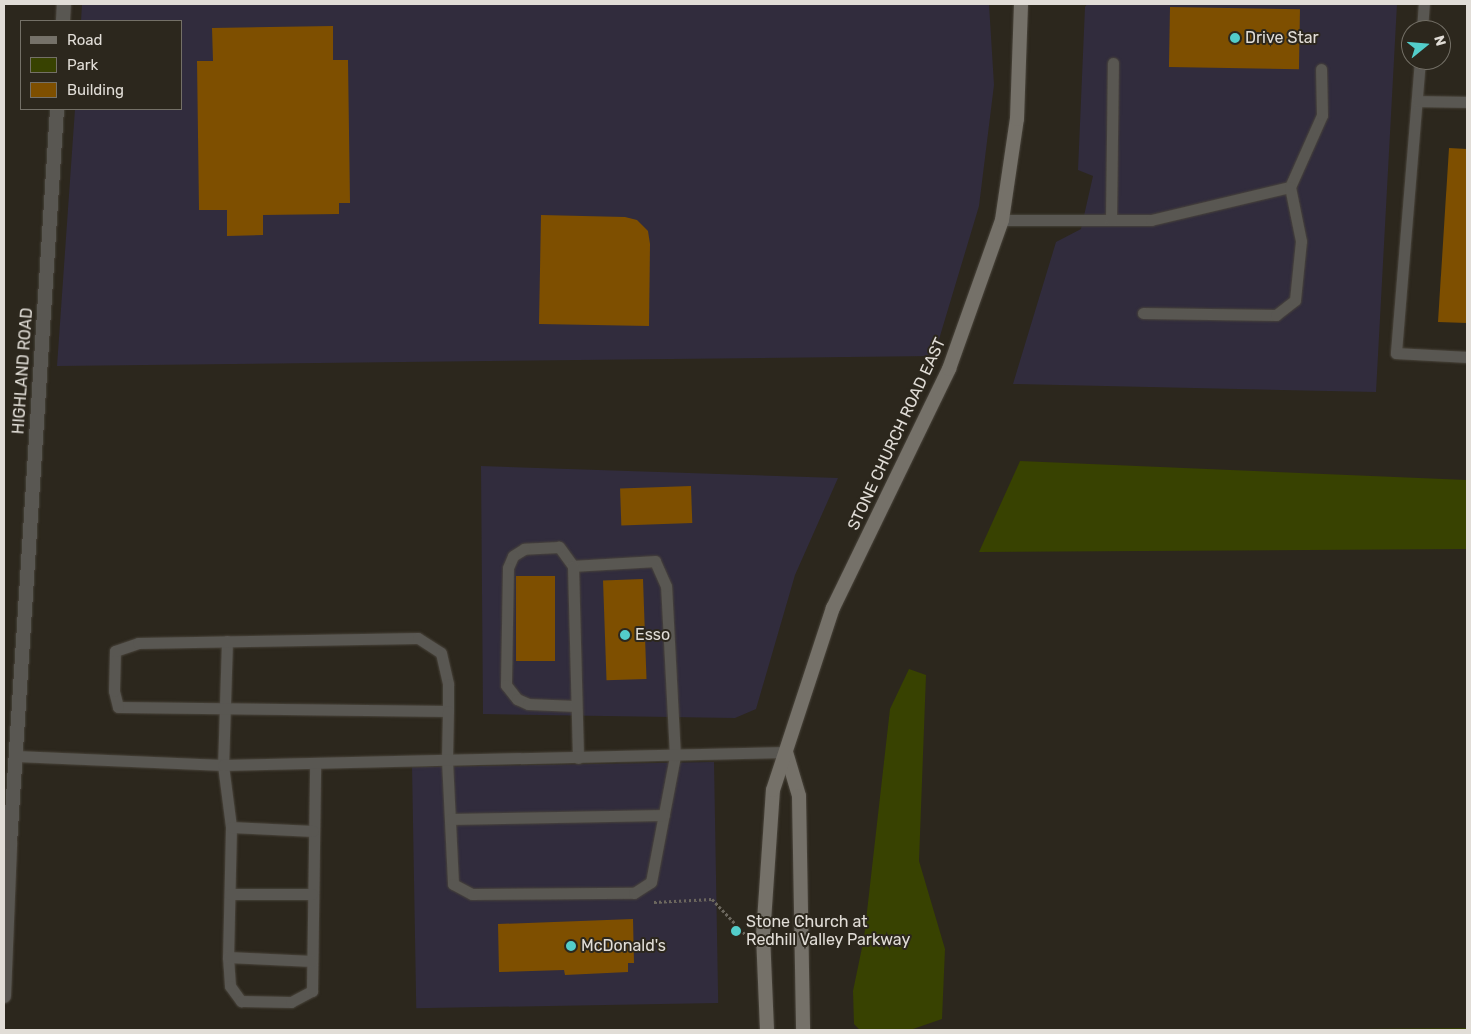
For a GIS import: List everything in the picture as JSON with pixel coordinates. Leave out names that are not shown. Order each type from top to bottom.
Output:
[{"type":"main road","name":"STONE CHURCH ROAD EAST","points":[[766,1030],[762,936],[773,790],[833,608],[949,369],[1002,220],[1017,119],[1022,4]]},
{"type":"main road","points":[[786,752],[799,796],[803,1030]]},
{"type":"street","points":[[63,20],[64,4]]},
{"type":"street","name":"HIGHLAND ROAD","points":[[4,996],[10,844],[57,110]]},
{"type":"lane","points":[[1423,20],[1424,4]]},
{"type":"lane","points":[[1111,220],[1113,63]]},
{"type":"lane","points":[[1143,313],[1276,315],[1295,300],[1301,241],[1290,187],[1322,115],[1321,69]]},
{"type":"lane","points":[[1419,70],[1396,353],[1467,357]]},
{"type":"lane","points":[[1417,101],[1467,102]]},
{"type":"lane","points":[[1002,220],[1151,220],[1290,187]]},
{"type":"lane","points":[[576,706],[528,704],[517,700],[506,685],[508,568],[513,556],[524,549],[559,547],[573,566],[578,758]]},
{"type":"lane","points":[[448,710],[118,707],[114,691],[115,651],[138,643],[418,638],[441,653],[448,684],[448,710],[447,760],[453,884],[472,894],[634,893],[652,882],[675,756],[666,586],[655,561],[573,566]]},
{"type":"lane","points":[[227,641],[224,765],[231,827],[228,957],[230,986],[241,1001],[291,1002],[312,991],[315,763]]},
{"type":"lane","points":[[16,756],[224,765],[786,752]]},
{"type":"lane","points":[[450,819],[664,815]]},
{"type":"lane","points":[[231,827],[313,831]]},
{"type":"lane","points":[[230,894],[312,894]]},
{"type":"lane","points":[[228,957],[312,960]]},
{"type":"path","points":[[634,893],[647,903],[712,899],[764,955]]},
{"type":"shaded area","points":[[82,4],[989,4],[994,85],[979,206],[934,356],[57,366],[75,110],[182,110],[182,20],[81,20]]},
{"type":"shaded area","points":[[1087,4],[1397,4],[1376,392],[1013,384],[1056,242],[1081,229],[1093,176],[1078,170],[1085,7]]},
{"type":"shaded area","points":[[481,466],[838,478],[795,575],[756,709],[735,718],[483,714]]},
{"type":"shaded area","points":[[714,762],[718,1003],[416,1008],[412,767]]},
{"type":"green space","points":[[1020,461],[1467,480],[1467,549],[979,552]]},
{"type":"green space","points":[[909,669],[926,675],[919,861],[945,949],[942,1019],[910,1030],[860,1030],[854,1024],[853,991],[864,938],[890,709]]},
{"type":"green space","points":[[1467,1028],[1467,1030],[1356,1030],[1356,1029]]},
{"type":"building","name":"Drive Star","points":[[1170,7],[1300,9],[1299,69],[1169,67]]},
{"type":"building","points":[[333,26],[333,60],[348,60],[350,203],[339,203],[339,214],[263,215],[263,235],[227,236],[227,210],[199,210],[197,61],[213,61],[212,28]]},
{"type":"building","points":[[1449,148],[1467,149],[1467,323],[1438,322]]},
{"type":"building","points":[[541,215],[625,217],[637,220],[648,231],[650,244],[649,326],[539,324]]},
{"type":"building","points":[[691,486],[692,523],[621,525],[620,488]]},
{"type":"building","points":[[516,576],[555,576],[555,661],[516,661]]},
{"type":"building","points":[[643,579],[646,679],[607,680],[603,580]]},
{"type":"building","points":[[633,919],[634,963],[628,963],[628,972],[565,975],[564,970],[499,972],[498,924]]},
{"type":"place","name":"Drive Star","points":[[1235,38]]},
{"type":"place","name":"Esso","points":[[625,635]]},
{"type":"place","name":"Stone Church at Redhill Valley Parkway","points":[[736,931]]},
{"type":"place","name":"McDonald's","points":[[571,946]]}]
